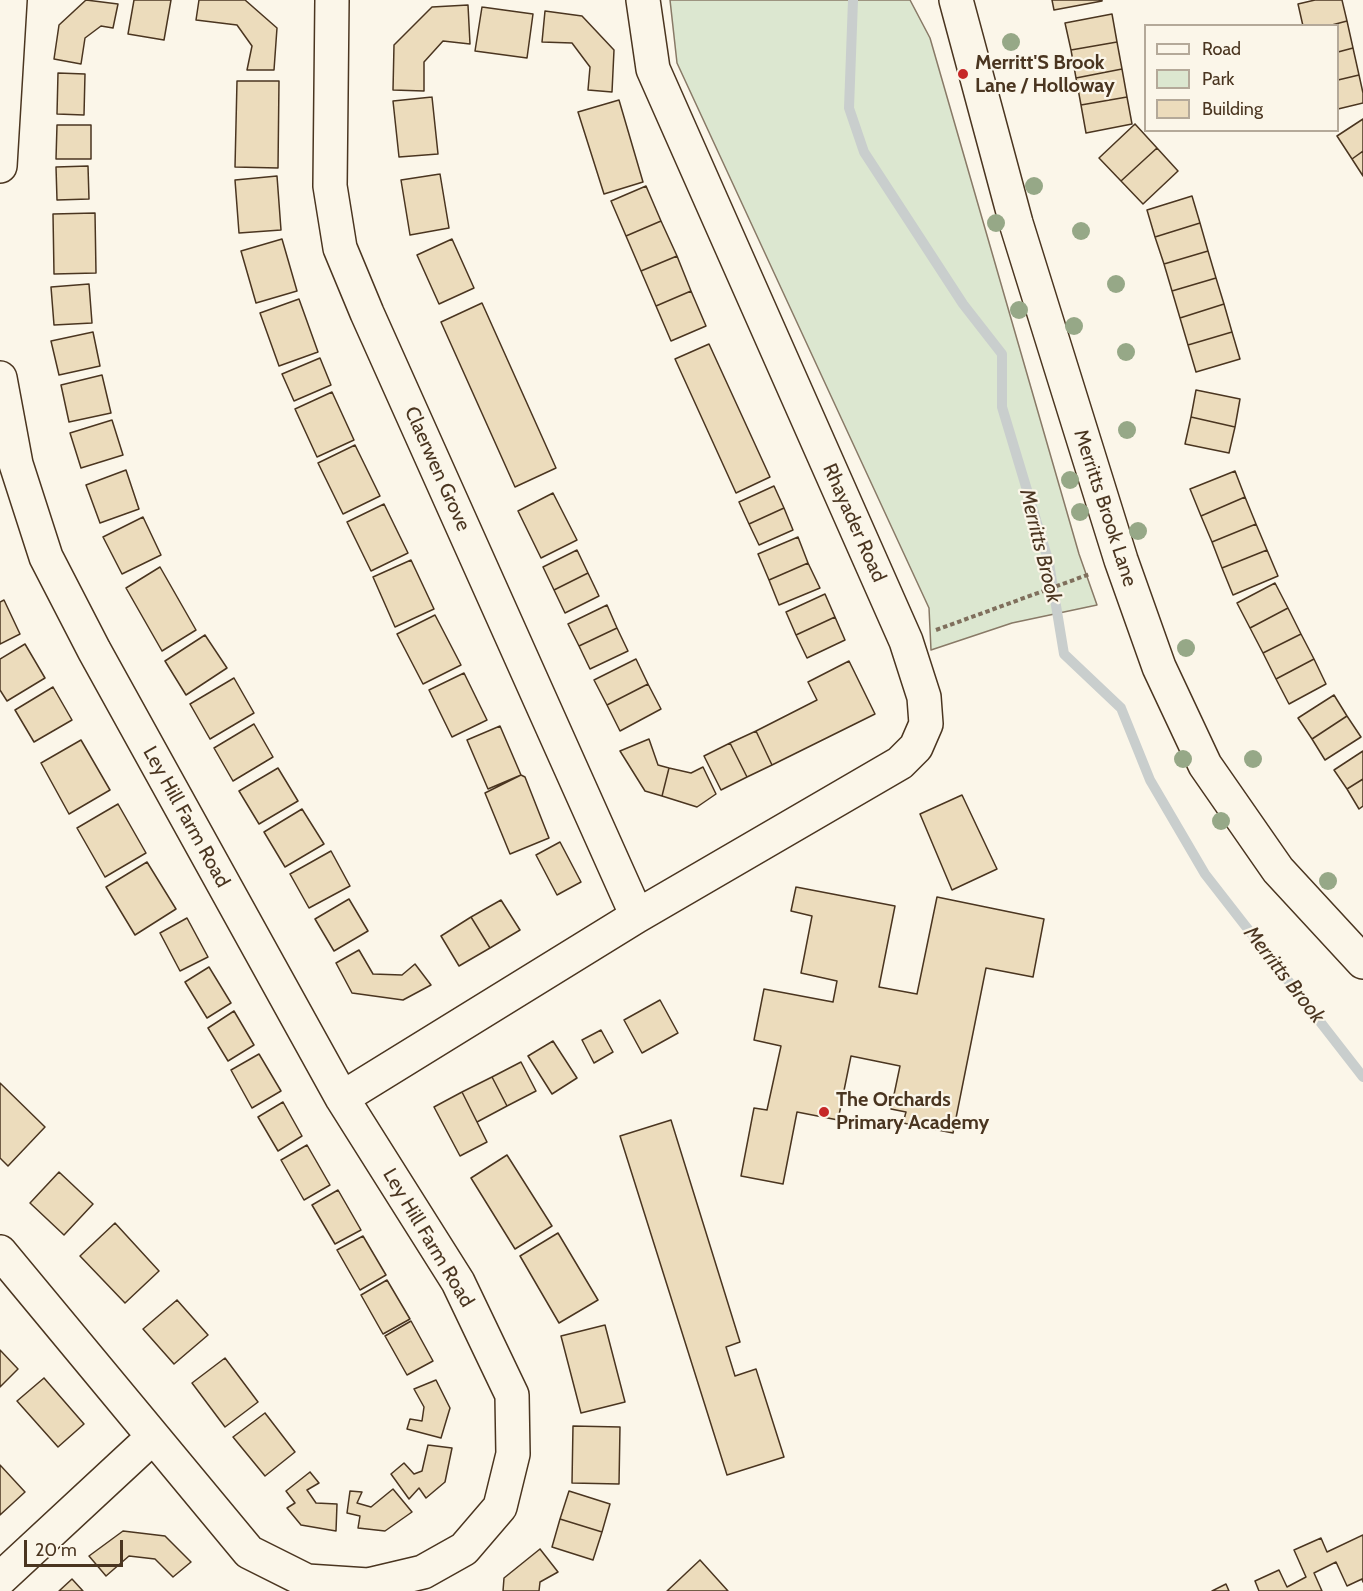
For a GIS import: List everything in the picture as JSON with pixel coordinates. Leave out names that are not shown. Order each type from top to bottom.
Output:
[{"type":"street","points":[[0,166],[10,0]]},
{"type":"street","name":"Claerwen Grove","points":[[332,0],[330,186],[340,248],[376,335],[637,916]]},
{"type":"street","name":"Rhayader Road","points":[[342,1098],[637,916],[900,763],[916,747],[926,724],[924,698],[906,641],[653,69],[643,0]]},
{"type":"street","name":"Merritts Brook Lane","points":[[956,0],[1017,223],[1121,560],[1159,667],[1205,765],[1278,870],[1363,962]]},
{"type":"street","name":"Ley Hill Farm Road","points":[[0,378],[16,464],[46,557],[105,669],[342,1098],[458,1282],[512,1395],[513,1454],[500,1507],[464,1549],[429,1582],[368,1585],[307,1581],[249,1552],[0,1252]]},
{"type":"street","points":[[0,1579],[153,1437]]},
{"type":"path","points":[[906,641],[1084,577]]},
{"type":"green space","points":[[670,0],[910,0],[930,38],[1079,554],[1097,605],[1012,623],[931,650],[929,608],[677,63]]},
{"type":"building","points":[[86,0],[118,4],[113,28],[101,26],[85,38],[81,64],[54,59],[59,25]]},
{"type":"building","points":[[134,0],[171,0],[164,40],[128,34]]},
{"type":"building","points":[[199,0],[245,0],[277,28],[274,70],[247,70],[252,46],[237,25],[196,20]]},
{"type":"building","points":[[1052,0],[1102,0],[1102,1],[1054,10]]},
{"type":"building","points":[[1315,0],[1342,0],[1347,21],[1336,24],[1303,24],[1298,4]]},
{"type":"building","points":[[468,5],[470,44],[443,41],[424,62],[424,91],[393,90],[394,45],[432,7]]},
{"type":"building","points":[[482,7],[533,14],[527,58],[475,51]]},
{"type":"building","points":[[545,11],[582,16],[614,50],[612,92],[588,90],[590,67],[572,43],[542,42]]},
{"type":"building","points":[[1112,14],[1117,42],[1071,50],[1065,23]]},
{"type":"building","points":[[1347,21],[1353,48],[1339,52],[1339,24],[1336,24]]},
{"type":"building","points":[[1117,42],[1122,69],[1076,78],[1071,50]]},
{"type":"building","points":[[1353,48],[1359,75],[1339,80],[1339,52]]},
{"type":"building","points":[[1122,69],[1127,97],[1081,105],[1076,78]]},
{"type":"building","points":[[58,73],[85,74],[84,115],[57,114]]},
{"type":"building","points":[[1359,75],[1363,103],[1339,109],[1339,80]]},
{"type":"building","points":[[237,81],[279,81],[278,168],[235,167]]},
{"type":"building","points":[[432,97],[438,154],[399,157],[393,101]]},
{"type":"building","points":[[1127,97],[1132,124],[1086,133],[1081,105]]},
{"type":"building","points":[[619,100],[643,182],[604,194],[578,112]]},
{"type":"building","points":[[1363,119],[1363,151],[1352,159],[1337,136]]},
{"type":"building","points":[[1135,124],[1157,148],[1121,181],[1099,158]]},
{"type":"building","points":[[57,125],[91,125],[91,159],[56,159]]},
{"type":"building","points":[[1157,148],[1178,171],[1143,204],[1121,181]]},
{"type":"building","points":[[1363,151],[1363,176],[1352,159]]},
{"type":"building","points":[[88,166],[89,199],[57,200],[56,167]]},
{"type":"building","points":[[440,174],[449,228],[410,235],[401,180]]},
{"type":"building","points":[[277,176],[281,230],[239,233],[235,180]]},
{"type":"building","points":[[646,186],[661,221],[626,236],[611,201]]},
{"type":"building","points":[[1192,196],[1200,223],[1155,237],[1147,210]]},
{"type":"building","points":[[95,213],[96,273],[54,274],[53,214]]},
{"type":"building","points":[[661,221],[677,256],[641,271],[626,236]]},
{"type":"building","points":[[1200,223],[1208,251],[1164,264],[1155,237]]},
{"type":"building","points":[[282,239],[297,291],[256,303],[241,251]]},
{"type":"building","points":[[452,239],[474,288],[439,304],[417,255]]},
{"type":"building","points":[[1208,251],[1216,278],[1172,291],[1164,264]]},
{"type":"building","points":[[677,256],[691,291],[656,306],[641,271]]},
{"type":"building","points":[[1216,278],[1224,304],[1180,318],[1172,291]]},
{"type":"building","points":[[89,284],[92,323],[54,325],[51,287]]},
{"type":"building","points":[[691,291],[706,326],[671,341],[656,306]]},
{"type":"building","points":[[299,299],[318,352],[279,366],[260,313]]},
{"type":"building","points":[[482,303],[556,468],[515,487],[441,322]]},
{"type":"building","points":[[1224,304],[1232,332],[1188,345],[1180,318]]},
{"type":"building","points":[[93,332],[100,366],[59,375],[51,341]]},
{"type":"building","points":[[1232,332],[1240,359],[1196,372],[1188,345]]},
{"type":"building","points":[[709,344],[770,477],[736,493],[675,359]]},
{"type":"building","points":[[320,358],[331,385],[294,401],[282,374]]},
{"type":"building","points":[[102,375],[111,413],[69,422],[61,385]]},
{"type":"building","points":[[1196,390],[1240,399],[1235,427],[1191,417]]},
{"type":"building","points":[[332,392],[354,440],[317,457],[295,409]]},
{"type":"building","points":[[1191,417],[1235,427],[1229,453],[1185,444]]},
{"type":"building","points":[[112,420],[123,455],[81,468],[70,433]]},
{"type":"building","points":[[355,445],[380,496],[343,514],[318,463]]},
{"type":"building","points":[[126,470],[139,509],[100,523],[86,485]]},
{"type":"building","points":[[1235,471],[1245,497],[1201,516],[1190,489]]},
{"type":"building","points":[[774,486],[784,508],[749,524],[739,502]]},
{"type":"building","points":[[553,493],[577,540],[541,558],[518,511]]},
{"type":"building","points":[[1245,497],[1256,524],[1212,542],[1201,516]]},
{"type":"building","points":[[384,504],[408,553],[371,571],[347,522]]},
{"type":"building","points":[[784,508],[793,530],[759,545],[749,524]]},
{"type":"building","points":[[143,517],[161,555],[122,574],[103,537]]},
{"type":"building","points":[[1256,524],[1267,550],[1222,568],[1212,542]]},
{"type":"building","points":[[798,537],[808,563],[769,580],[758,554]]},
{"type":"building","points":[[577,550],[588,573],[554,590],[543,567]]},
{"type":"building","points":[[1267,550],[1278,576],[1233,595],[1222,568]]},
{"type":"building","points":[[411,560],[434,609],[395,627],[373,577]]},
{"type":"building","points":[[808,563],[820,588],[779,605],[769,580]]},
{"type":"building","points":[[160,567],[196,630],[162,651],[126,588]]},
{"type":"building","points":[[588,573],[599,596],[565,613],[554,590]]},
{"type":"building","points":[[1275,583],[1288,608],[1250,628],[1237,603]]},
{"type":"building","points":[[825,594],[835,617],[796,635],[786,612]]},
{"type":"building","points":[[4,600],[20,634],[0,644],[0,602]]},
{"type":"building","points":[[607,605],[617,628],[579,646],[568,624]]},
{"type":"building","points":[[1288,608],[1301,634],[1263,653],[1250,628]]},
{"type":"building","points":[[435,615],[461,665],[423,684],[397,634]]},
{"type":"building","points":[[835,617],[845,640],[807,658],[796,635]]},
{"type":"building","points":[[617,628],[628,651],[590,669],[579,646]]},
{"type":"building","points":[[1301,634],[1314,659],[1276,679],[1263,653]]},
{"type":"building","points":[[205,635],[227,668],[186,695],[165,661]]},
{"type":"building","points":[[25,644],[45,678],[7,701],[0,690],[0,659]]},
{"type":"building","points":[[636,659],[648,684],[607,705],[594,680]]},
{"type":"building","points":[[1314,659],[1326,684],[1289,704],[1276,679]]},
{"type":"building","points":[[849,661],[875,714],[772,765],[756,731],[817,700],[808,682]]},
{"type":"building","points":[[464,673],[487,720],[452,737],[429,690]]},
{"type":"building","points":[[234,678],[254,713],[210,739],[190,704]]},
{"type":"building","points":[[648,684],[661,709],[620,731],[607,705]]},
{"type":"building","points":[[53,687],[72,720],[34,742],[15,710]]},
{"type":"building","points":[[1334,695],[1347,716],[1312,739],[1298,718]]},
{"type":"building","points":[[1347,716],[1361,737],[1325,760],[1312,739]]},
{"type":"building","points":[[254,724],[273,757],[233,781],[214,748]]},
{"type":"building","points":[[500,726],[521,775],[488,789],[467,740]]},
{"type":"building","points":[[756,731],[772,765],[747,777],[730,743]]},
{"type":"building","points":[[649,739],[658,765],[669,768],[662,796],[645,791],[620,751]]},
{"type":"building","points":[[81,740],[110,790],[69,814],[41,763]]},
{"type":"building","points":[[730,743],[747,777],[721,790],[704,756]]},
{"type":"building","points":[[1363,751],[1363,779],[1347,789],[1334,770]]},
{"type":"building","points":[[703,767],[716,794],[697,807],[662,796],[669,768],[691,773]]},
{"type":"building","points":[[278,768],[298,801],[259,824],[239,791]]},
{"type":"building","points":[[521,775],[525,777],[549,838],[510,854],[485,793]]},
{"type":"building","points":[[1363,779],[1363,806],[1359,809],[1347,789]]},
{"type":"building","points":[[962,795],[997,869],[952,890],[920,814]]},
{"type":"building","points":[[118,804],[146,853],[105,877],[77,828]]},
{"type":"building","points":[[302,809],[324,844],[285,867],[264,832]]},
{"type":"building","points":[[560,842],[581,882],[557,895],[536,855]]},
{"type":"building","points":[[331,851],[350,886],[309,908],[290,874]]},
{"type":"building","points":[[147,862],[176,909],[135,935],[106,887]]},
{"type":"building","points":[[796,887],[895,906],[879,987],[917,994],[937,897],[1044,919],[1033,977],[986,968],[953,1133],[903,1123],[906,1112],[891,1109],[900,1066],[851,1056],[838,1120],[797,1112],[783,1184],[741,1176],[754,1108],[767,1110],[781,1046],[754,1040],[764,989],[833,1002],[837,981],[801,973],[812,916],[791,911]]},
{"type":"building","points":[[349,899],[368,931],[334,951],[315,919]]},
{"type":"building","points":[[501,900],[520,930],[490,948],[471,917]]},
{"type":"building","points":[[471,917],[490,948],[459,966],[441,936]]},
{"type":"building","points":[[187,918],[208,957],[180,971],[160,933]]},
{"type":"building","points":[[359,950],[373,974],[402,975],[415,964],[431,985],[403,1000],[352,993],[336,963]]},
{"type":"building","points":[[209,967],[231,1003],[207,1018],[185,982]]},
{"type":"building","points":[[660,1000],[678,1033],[642,1053],[624,1020]]},
{"type":"building","points":[[234,1011],[254,1045],[228,1061],[208,1028]]},
{"type":"building","points":[[601,1030],[613,1052],[594,1063],[582,1040]]},
{"type":"building","points":[[553,1041],[577,1078],[552,1094],[528,1056]]},
{"type":"building","points":[[259,1054],[281,1091],[252,1108],[231,1070]]},
{"type":"building","points":[[521,1062],[536,1091],[507,1106],[492,1077]]},
{"type":"building","points":[[492,1077],[507,1106],[477,1122],[462,1092]]},
{"type":"building","points":[[0,1083],[45,1127],[8,1166],[0,1158]]},
{"type":"building","points":[[462,1092],[487,1142],[460,1156],[434,1107]]},
{"type":"building","points":[[283,1102],[302,1136],[278,1151],[258,1117]]},
{"type":"building","points":[[671,1120],[740,1342],[726,1347],[735,1376],[756,1369],[784,1457],[727,1475],[620,1136]]},
{"type":"building","points":[[307,1145],[330,1185],[304,1200],[281,1160]]},
{"type":"building","points":[[507,1155],[552,1226],[515,1249],[471,1178]]},
{"type":"building","points":[[59,1172],[93,1204],[64,1235],[30,1203]]},
{"type":"building","points":[[338,1190],[361,1230],[335,1244],[312,1205]]},
{"type":"building","points":[[115,1223],[159,1271],[125,1303],[80,1256]]},
{"type":"building","points":[[558,1233],[598,1300],[559,1323],[520,1256]]},
{"type":"building","points":[[363,1236],[386,1275],[360,1290],[337,1250]]},
{"type":"building","points":[[387,1280],[410,1319],[383,1334],[361,1295]]},
{"type":"building","points":[[177,1300],[208,1335],[174,1364],[143,1329]]},
{"type":"building","points":[[411,1321],[433,1361],[407,1375],[385,1336]]},
{"type":"building","points":[[605,1325],[625,1402],[581,1413],[561,1336]]},
{"type":"building","points":[[0,1350],[18,1369],[0,1387]]},
{"type":"building","points":[[225,1358],[258,1402],[225,1427],[192,1383]]},
{"type":"building","points":[[44,1378],[84,1424],[58,1447],[17,1401]]},
{"type":"building","points":[[436,1380],[450,1408],[441,1438],[407,1429],[410,1419],[422,1421],[424,1407],[414,1389]]},
{"type":"building","points":[[265,1413],[295,1452],[265,1476],[233,1437]]},
{"type":"building","points":[[573,1426],[620,1427],[619,1484],[572,1483]]},
{"type":"building","points":[[428,1445],[452,1448],[445,1482],[426,1498],[419,1488],[409,1499],[391,1474],[404,1463],[414,1474],[422,1471]]},
{"type":"building","points":[[0,1465],[25,1492],[0,1515]]},
{"type":"building","points":[[310,1472],[319,1483],[307,1490],[316,1503],[337,1504],[336,1531],[301,1525],[287,1508],[295,1503],[286,1491]]},
{"type":"building","points":[[393,1489],[412,1512],[385,1531],[358,1528],[360,1516],[347,1513],[350,1491],[362,1492],[357,1503],[371,1507]]},
{"type":"building","points":[[569,1491],[610,1504],[602,1532],[560,1519]]},
{"type":"building","points":[[560,1519],[602,1532],[593,1560],[552,1547]]},
{"type":"building","points":[[123,1531],[165,1536],[191,1562],[173,1577],[155,1559],[129,1556],[106,1576],[89,1556]]},
{"type":"building","points":[[1363,1535],[1363,1582],[1362,1579],[1347,1586],[1336,1562],[1314,1573],[1322,1591],[1259,1591],[1255,1581],[1279,1570],[1287,1587],[1306,1577],[1294,1550],[1321,1538],[1327,1552]]},
{"type":"building","points":[[540,1549],[558,1572],[540,1582],[539,1591],[503,1591],[504,1578]]},
{"type":"building","points":[[700,1560],[728,1591],[667,1591]]},
{"type":"building","points":[[72,1579],[83,1591],[59,1591]]},
{"type":"building","points":[[1226,1584],[1229,1591],[1212,1591]]},
{"type":"waterway","name":"Merritts Brook","points":[[853,0],[849,108],[864,152],[963,304],[1002,354],[1002,407],[1049,563],[1064,654],[1121,708],[1150,780],[1205,874],[1363,1077]]},
{"type":"place","name":"Merritt'S Brook Lane / Holloway","points":[[963,74]]},
{"type":"place","name":"The Orchards Primary Academy","points":[[824,1112]]}]
